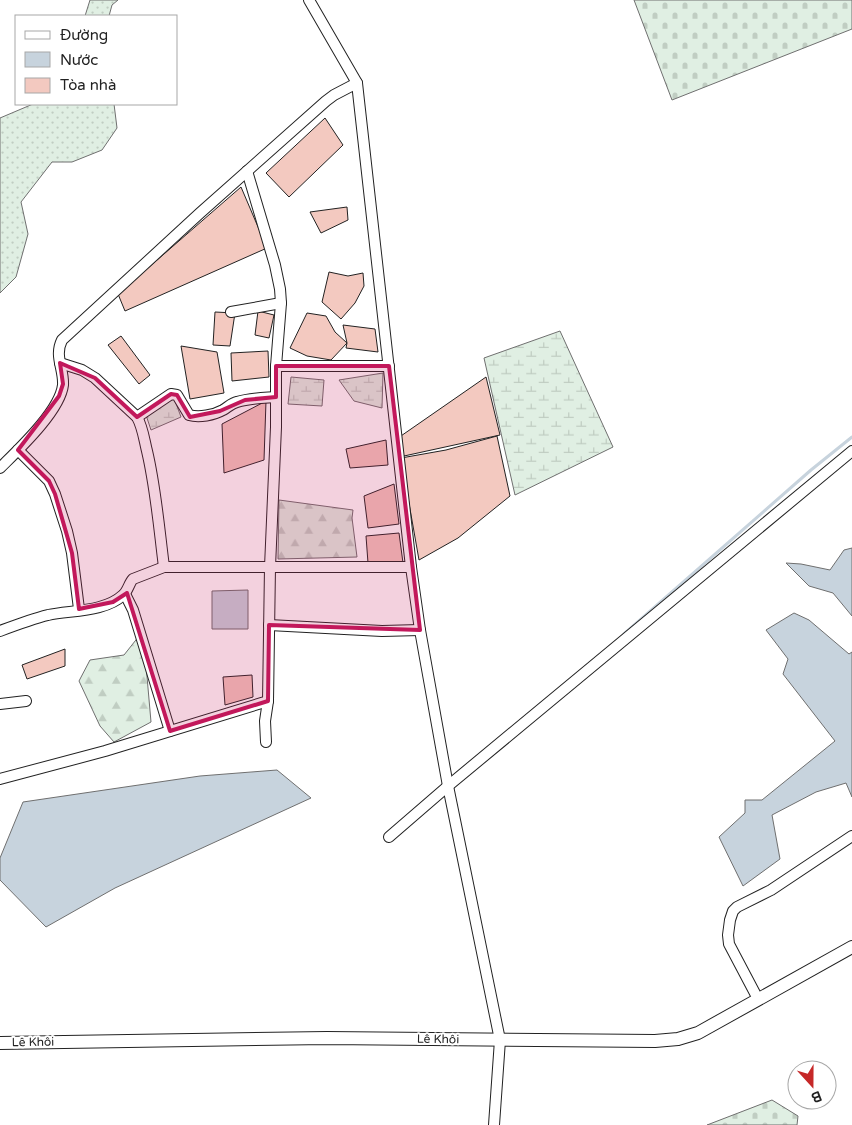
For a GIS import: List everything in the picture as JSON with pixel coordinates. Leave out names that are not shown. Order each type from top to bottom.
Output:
[{"type":"street","points":[[309,0],[357,83],[411,567],[420,630],[448,786],[500,1040],[494,1125]]},
{"type":"street","points":[[0,468],[39,427],[59,396],[63,384],[59,347],[62,340],[72,329],[334,95],[357,83]]},
{"type":"street","points":[[247,171],[275,266],[281,303],[276,366],[268,701],[265,721],[266,742]]},
{"type":"street","points":[[231,312],[281,303]]},
{"type":"street","points":[[60,364],[82,370],[95,378],[136,417],[142,428],[155,492],[164,567]]},
{"type":"street","points":[[276,366],[389,366]]},
{"type":"street","points":[[136,417],[171,394],[176,395],[189,415],[193,417],[220,412],[234,403],[245,400],[276,397]]},
{"type":"street","points":[[18,450],[48,481],[55,494],[72,553],[79,610]]},
{"type":"street","points":[[389,837],[852,451]]},
{"type":"street","points":[[0,631],[47,615],[113,602],[125,594],[133,578],[164,567],[411,567]]},
{"type":"street","points":[[125,594],[133,610],[170,732]]},
{"type":"street","points":[[269,626],[382,631],[420,630]]},
{"type":"street","points":[[0,704],[26,701]]},
{"type":"street","points":[[0,779],[105,752],[268,701]]},
{"type":"street","points":[[758,999],[729,944],[728,935],[733,911],[740,905],[772,890],[852,836]]},
{"type":"street","name":"Lê Khôi","points":[[0,1043],[328,1038],[655,1041],[678,1039],[698,1033],[852,947]]},
{"type":"highlighted area","points":[[60,363],[95,378],[137,417],[171,394],[177,395],[190,417],[220,411],[245,400],[276,397],[276,366],[389,366],[420,630],[269,625],[268,701],[170,731],[127,593],[113,602],[79,609],[72,553],[55,494],[49,481],[18,450],[59,396],[63,384]]},
{"type":"green space","points":[[90,0],[118,0],[112,5],[109,15],[85,15]]},
{"type":"green space","points":[[634,0],[852,0],[852,29],[672,100]]},
{"type":"green space","points":[[31,105],[114,105],[117,128],[102,150],[72,162],[52,162],[21,202],[28,234],[16,277],[0,293],[0,118]]},
{"type":"green space","points":[[560,331],[613,447],[515,495],[484,358]]},
{"type":"green space","points":[[383,373],[382,408],[354,401],[339,380]]},
{"type":"green space","points":[[291,377],[324,380],[322,406],[288,404]]},
{"type":"green space","points":[[174,398],[181,417],[151,430],[146,415]]},
{"type":"green space","points":[[279,500],[353,510],[352,518],[357,557],[278,559]]},
{"type":"green space","points":[[143,631],[151,722],[114,742],[100,726],[79,681],[90,660],[124,655]]},
{"type":"green space","points":[[772,1100],[798,1116],[797,1125],[707,1125]]},
{"type":"water","points":[[852,548],[852,616],[833,593],[809,586],[786,563],[830,570],[844,550]]},
{"type":"water","points":[[248,590],[248,629],[212,629],[212,591]]},
{"type":"water","points":[[794,613],[809,620],[849,654],[852,652],[852,797],[846,783],[816,792],[772,815],[780,859],[743,886],[719,837],[745,813],[745,800],[762,800],[835,741],[783,674],[788,659],[766,630]]},
{"type":"water","points":[[277,770],[311,798],[115,888],[46,927],[0,880],[0,858],[23,802],[200,776]]},
{"type":"building","points":[[325,118],[343,145],[289,197],[266,173]]},
{"type":"building","points":[[241,187],[267,248],[125,311],[118,294]]},
{"type":"building","points":[[347,207],[348,220],[321,233],[310,212]]},
{"type":"building","points":[[329,272],[348,276],[363,273],[364,286],[355,303],[341,319],[322,302]]},
{"type":"building","points":[[258,311],[274,315],[269,338],[255,335]]},
{"type":"building","points":[[215,312],[235,313],[230,346],[213,345]]},
{"type":"building","points":[[307,313],[326,316],[335,332],[347,343],[331,360],[307,356],[290,348]]},
{"type":"building","points":[[343,325],[375,329],[378,352],[346,348],[347,343]]},
{"type":"building","points":[[121,336],[150,375],[139,384],[108,345]]},
{"type":"building","points":[[181,346],[217,352],[224,393],[190,399]]},
{"type":"building","points":[[268,351],[269,377],[232,381],[231,353]]},
{"type":"building","points":[[486,377],[500,435],[404,456],[398,438]]},
{"type":"building","points":[[266,401],[264,460],[224,473],[222,424]]},
{"type":"building","points":[[497,436],[510,496],[458,538],[419,560],[401,458],[446,450]]},
{"type":"building","points":[[386,440],[388,465],[350,468],[346,449]]},
{"type":"building","points":[[394,484],[399,524],[368,528],[364,496]]},
{"type":"building","points":[[399,533],[403,563],[368,563],[366,536]]},
{"type":"building","points":[[65,649],[65,666],[27,679],[22,665]]},
{"type":"building","points":[[252,675],[253,697],[225,705],[223,677]]},
{"type":"waterway","points":[[624,634],[811,470],[852,437]]}]
